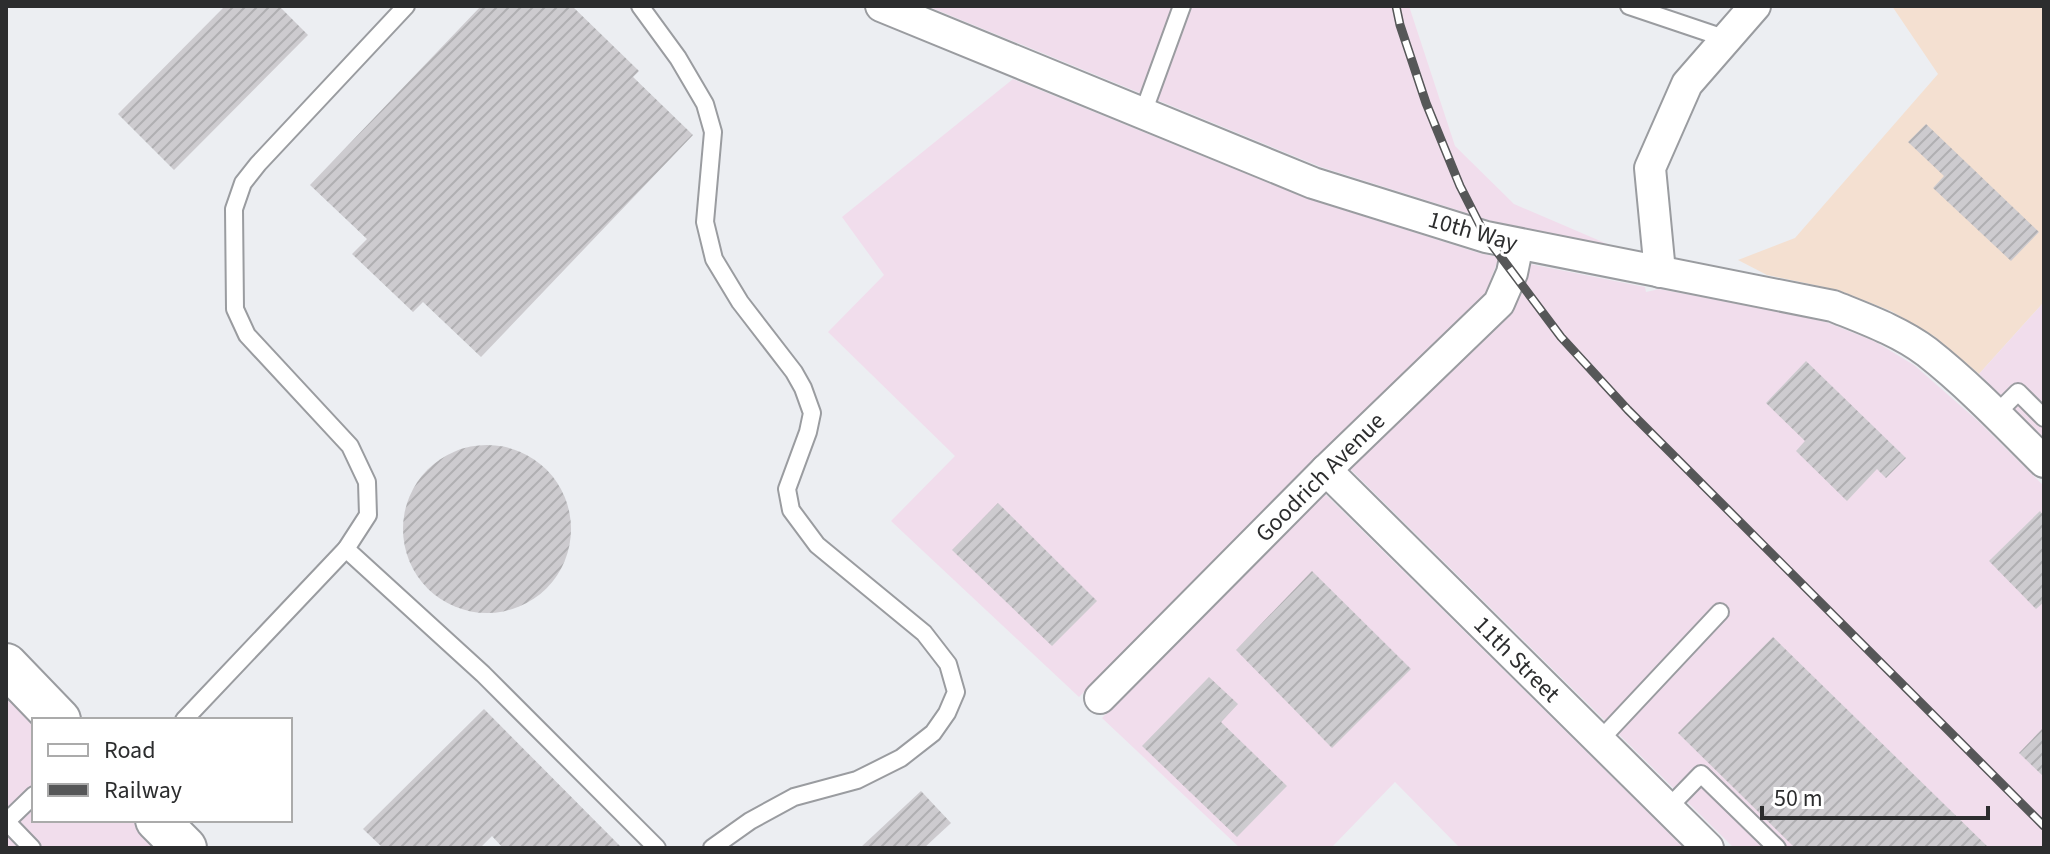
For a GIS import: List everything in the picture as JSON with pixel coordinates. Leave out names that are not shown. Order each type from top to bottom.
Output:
[{"type":"street","name":"10th Way","points":[[881,6],[1313,183],[1486,237],[1833,306],[1883,326],[1925,351],[2044,462]]},
{"type":"street","points":[[1660,272],[1650,168],[1687,84],[1755,6]]},
{"type":"street","name":"Goodrich Avenue","points":[[1100,698],[1326,470],[1499,303],[1512,273],[1518,244]]},
{"type":"street","name":"11th Street","points":[[1326,470],[1708,848]]},
{"type":"street","points":[[6,665],[57,718]]},
{"type":"street","points":[[159,822],[185,848]]},
{"type":"lane","points":[[186,718],[346,549],[368,515],[367,482],[350,446],[247,335],[235,309],[234,209],[243,183],[258,164],[406,6]]},
{"type":"lane","points":[[640,6],[678,58],[705,104],[713,132],[705,222],[714,259],[740,302],[794,372],[812,413],[787,489],[791,510],[817,545],[924,633],[948,664],[956,692],[947,713],[933,733],[901,758],[857,780],[794,797],[750,821],[712,848]]},
{"type":"lane","points":[[1143,113],[1182,6]]},
{"type":"lane","points":[[1629,6],[1727,39]]},
{"type":"lane","points":[[1996,414],[2018,392],[2044,418]]},
{"type":"lane","points":[[346,549],[483,674],[657,848]]},
{"type":"lane","points":[[1600,740],[1720,612]]},
{"type":"lane","points":[[1668,808],[1701,774],[1768,845]]},
{"type":"lane","points":[[32,797],[6,822],[32,848]]},
{"type":"shaded area","points":[[927,6],[1409,6],[1455,146],[1514,204],[1612,246],[1492,221],[1321,167]]},
{"type":"shaded area","points":[[1892,6],[2044,6],[2044,302],[1979,374],[1934,336],[1891,311],[1838,290],[1767,275],[1738,260],[1795,238],[1938,74]]},
{"type":"shaded area","points":[[1013,79],[1306,198],[1499,257],[1485,295],[1327,446],[1079,697],[891,521],[955,456],[828,332],[884,275],[842,217]]},
{"type":"shaded area","points":[[1530,264],[1645,287],[1646,292],[1659,289],[1826,322],[1874,341],[1914,365],[1978,421],[2044,486],[2044,848],[1734,848],[1350,469],[1510,315]]},
{"type":"shaded area","points":[[2044,302],[2044,438],[1979,374]]},
{"type":"shaded area","points":[[1324,493],[1684,848],[1460,848],[1395,782],[1331,848],[1240,848],[1102,718]]},
{"type":"shaded area","points":[[6,690],[32,718],[32,822],[135,822],[160,848],[6,848]]},
{"type":"building","points":[[225,6],[279,6],[308,35],[174,170],[118,114]]},
{"type":"building","points":[[481,6],[572,6],[639,71],[633,77],[693,135],[481,357],[423,302],[413,312],[352,254],[367,239],[310,185]]},
{"type":"building","points":[[1926,124],[2039,232],[2011,261],[1933,188],[1944,176],[1908,142]]},
{"type":"building","points":[[1806,361],[1906,458],[1886,478],[1877,469],[1847,501],[1796,451],[1805,441],[1766,403]]},
{"type":"building","points":[[487,445],[519,451],[546,470],[565,497],[571,529],[565,561],[546,588],[519,607],[487,613],[455,607],[428,588],[409,561],[403,529],[409,497],[428,470],[455,451]]},
{"type":"building","points":[[998,503],[1097,601],[1052,646],[952,550]]},
{"type":"building","points":[[2040,511],[2044,516],[2044,602],[2036,609],[1989,561]]},
{"type":"building","points":[[1312,571],[1411,669],[1332,748],[1236,650]]},
{"type":"building","points":[[1773,637],[1989,848],[1795,848],[1678,733]]},
{"type":"building","points":[[1209,677],[1238,704],[1221,722],[1287,786],[1237,837],[1142,746]]},
{"type":"building","points":[[484,709],[622,848],[503,848],[492,836],[480,848],[383,848],[363,829]]},
{"type":"building","points":[[2044,727],[2044,777],[2019,753]]},
{"type":"building","points":[[921,791],[951,823],[924,848],[860,848]]},
{"type":"railway","points":[[1396,6],[1426,103],[1460,186],[1486,237],[1561,337],[1628,410],[2044,826]]}]
